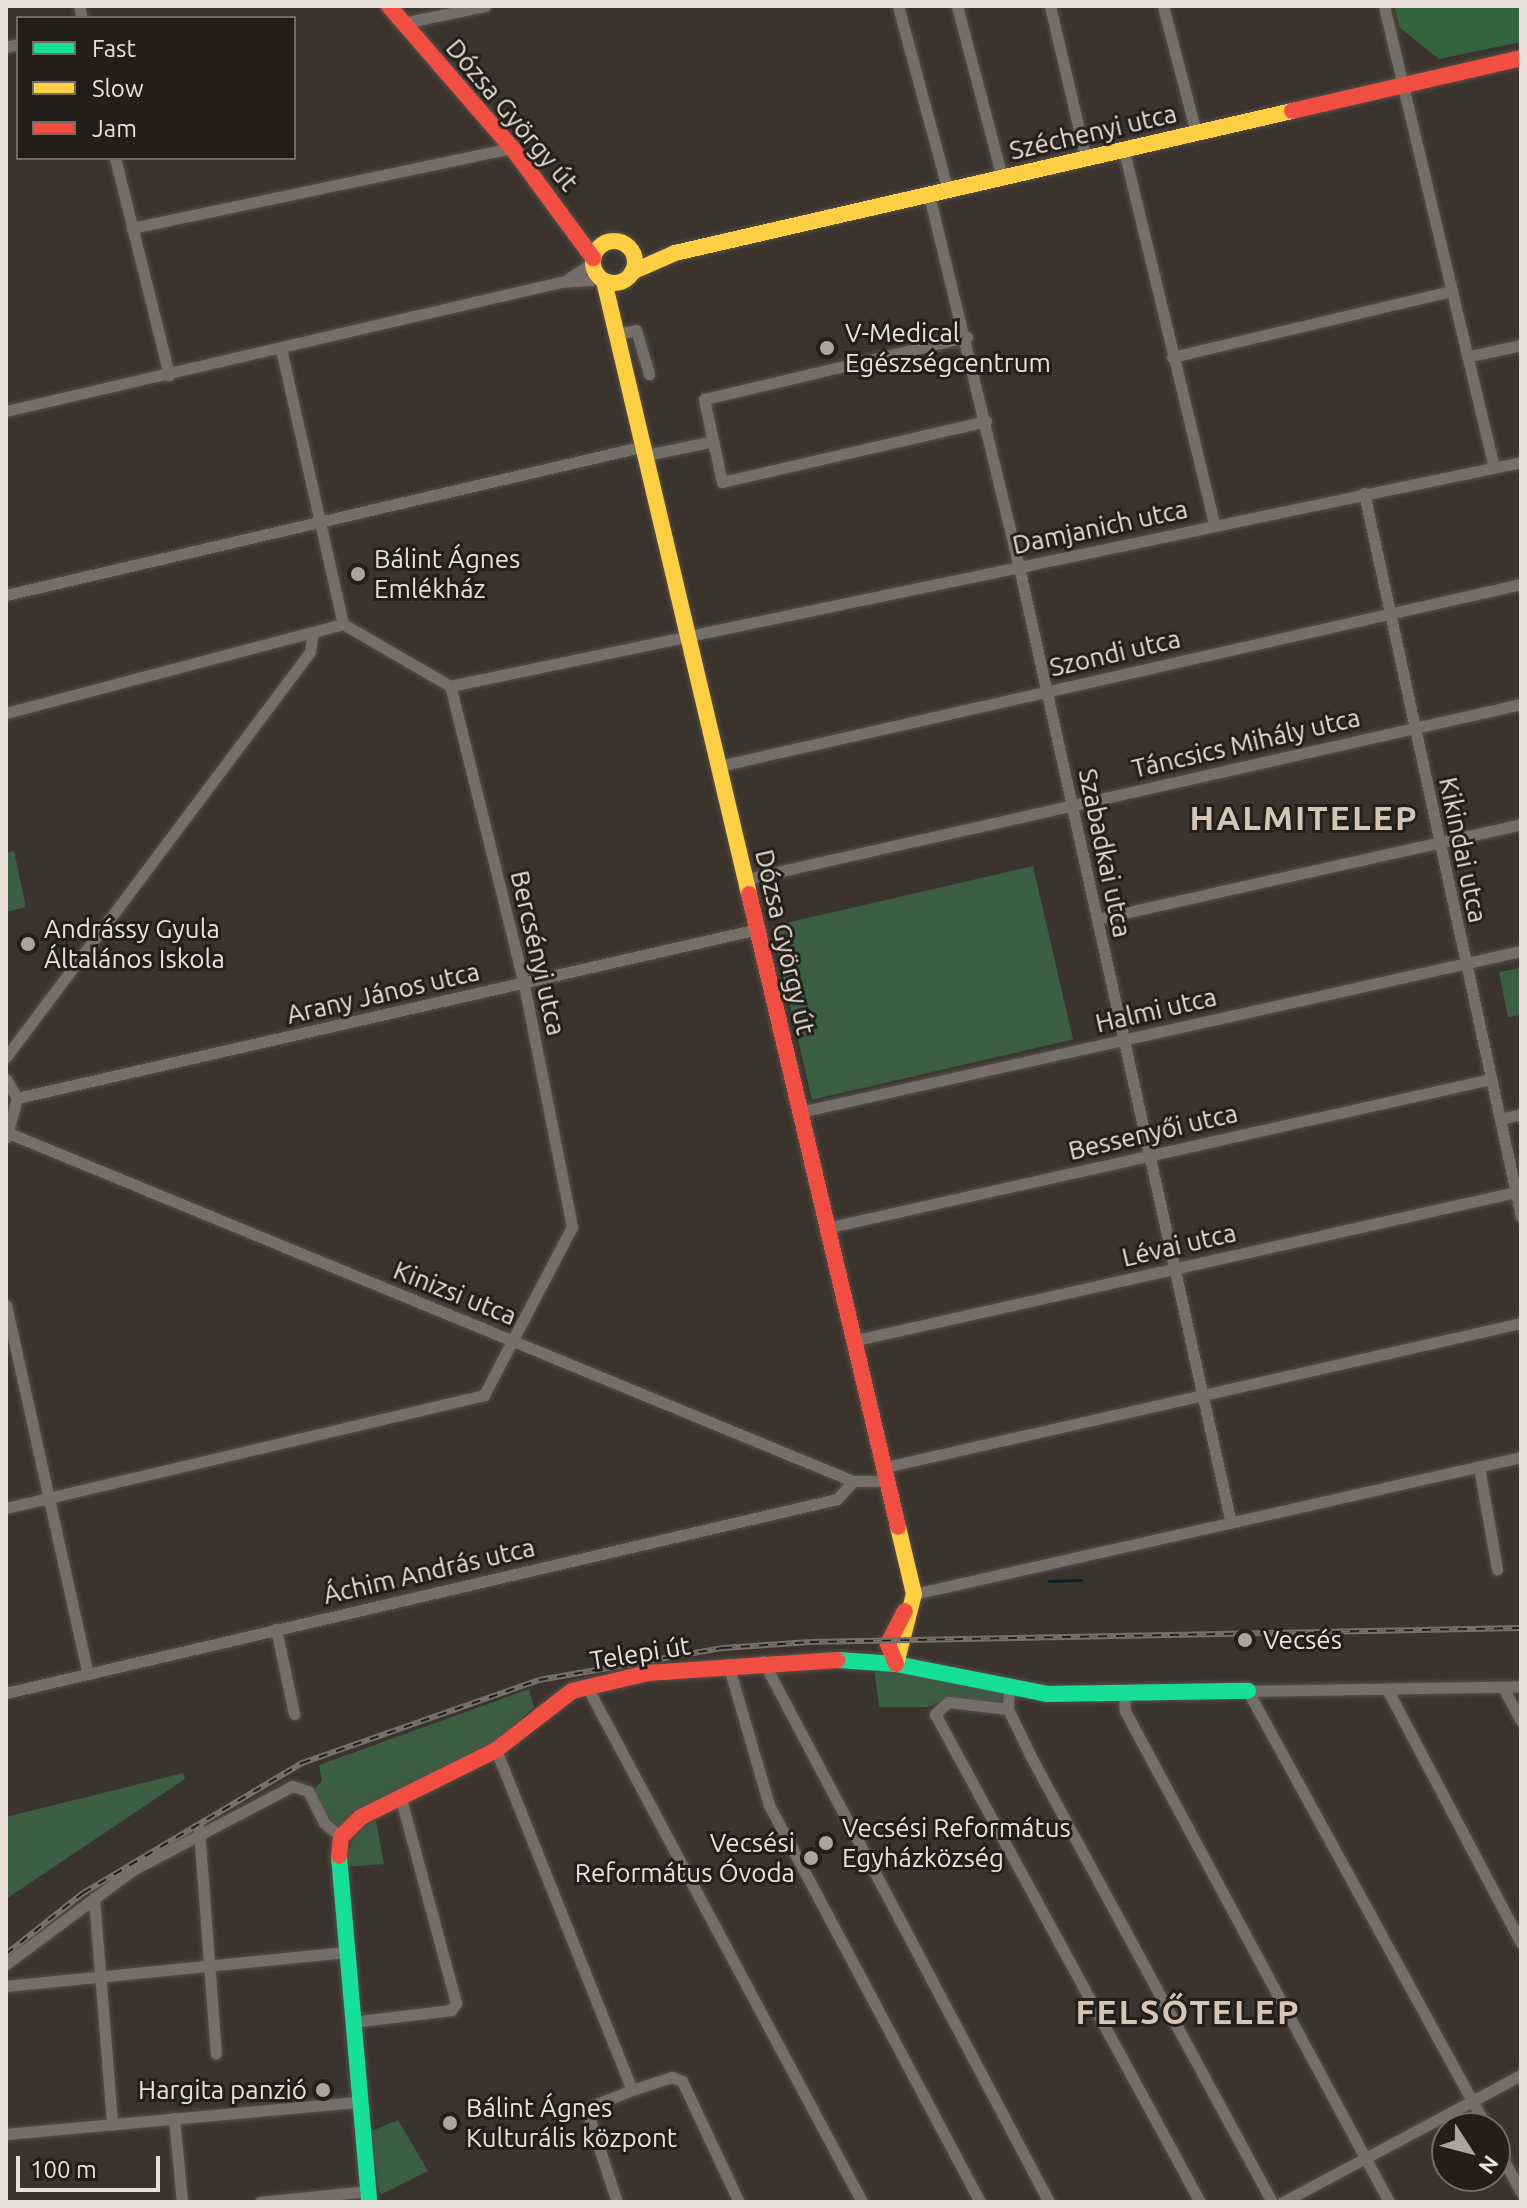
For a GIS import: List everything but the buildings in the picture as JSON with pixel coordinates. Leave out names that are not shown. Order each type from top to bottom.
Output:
[{"type":"main road","name":"Dózsa György út","points":[[389,6],[512,148],[567,218],[593,260]]},
{"type":"main road","name":"Széchenyi utca","points":[[632,254],[675,253],[1521,58]]},
{"type":"main road","name":"Dózsa György út","points":[[567,218],[604,244]]},
{"type":"main road","points":[[617,242],[632,254],[627,277],[602,280],[593,260],[604,244],[617,242]]},
{"type":"main road","name":"Széchenyi utca","points":[[627,277],[675,253]]},
{"type":"main road","name":"Dózsa György út","points":[[616,330],[627,277]]},
{"type":"main road","name":"Dózsa György út","points":[[602,280],[646,451],[883,1474],[914,1594]]},
{"type":"main road","name":"Dózsa György út","points":[[888,1644],[906,1606],[904,1562]]},
{"type":"main road","points":[[896,1664],[914,1594]]},
{"type":"main road","points":[[853,1660],[888,1644],[896,1664]]},
{"type":"main road","name":"Telepi út","points":[[341,1837],[361,1817],[496,1750],[586,1685],[728,1664],[853,1660],[896,1664],[1009,1689],[1124,1694],[1248,1691]]},
{"type":"main road","points":[[341,1837],[337,1875],[368,2196]]},
{"type":"street","points":[[403,23],[485,6]]},
{"type":"street","points":[[898,6],[948,191]]},
{"type":"street","points":[[957,6],[1002,178]]},
{"type":"street","points":[[1050,6],[1086,160]]},
{"type":"street","points":[[1163,6],[1196,133]]},
{"type":"street","points":[[1384,6],[1470,356],[1494,467]]},
{"type":"street","points":[[132,228],[512,148]]},
{"type":"street","points":[[1124,151],[1214,524]]},
{"type":"street","points":[[115,160],[169,375]]},
{"type":"street","name":"Szabadkai utca","points":[[929,195],[967,337],[1231,1523]]},
{"type":"street","points":[[561,282],[593,260]]},
{"type":"street","points":[[6,411],[561,282],[602,280]]},
{"type":"street","points":[[1172,357],[1452,291]]},
{"type":"street","points":[[616,330],[636,330],[649,374]]},
{"type":"street","points":[[967,337],[704,399],[722,482],[986,421]]},
{"type":"street","points":[[1470,356],[1521,345]]},
{"type":"street","points":[[281,349],[343,624],[450,686]]},
{"type":"street","points":[[6,595],[321,520],[646,451],[714,441]]},
{"type":"street","name":"Damjanich utca","points":[[450,686],[690,639],[1214,524],[1521,462]]},
{"type":"street","name":"Kikindai utca","points":[[1364,493],[1521,1216]]},
{"type":"street","name":"Szondi utca","points":[[719,766],[1521,584]]},
{"type":"street","points":[[6,713],[312,638],[343,624]]},
{"type":"street","points":[[6,1057],[310,652],[312,638]]},
{"type":"street","name":"Bercsényi utca","points":[[6,1508],[477,1398],[494,1385],[574,1217],[524,984],[450,686]]},
{"type":"street","name":"Táncsics Mihály utca","points":[[746,879],[1521,704]]},
{"type":"street","points":[[1097,919],[1521,824]]},
{"type":"street","name":"Arany János utca","points":[[17,1098],[758,929]]},
{"type":"street","name":"Halmi utca","points":[[800,1112],[1521,951]]},
{"type":"street","points":[[6,1079],[17,1098],[8,1136]]},
{"type":"street","name":"Bessenyői utca","points":[[826,1228],[1491,1079]]},
{"type":"street","points":[[1500,1119],[1521,1114]]},
{"type":"street","name":"Kinizsi utca","points":[[8,1136],[853,1481],[1203,1395],[1521,1323]]},
{"type":"street","name":"Lévai utca","points":[[852,1341],[1516,1192]]},
{"type":"street","points":[[6,1305],[88,1674]]},
{"type":"street","points":[[914,1594],[1521,1457]]},
{"type":"street","points":[[1479,1467],[1497,1569]]},
{"type":"street","name":"Áchim András utca","points":[[6,1693],[837,1499],[853,1481]]},
{"type":"street","points":[[276,1629],[294,1714]]},
{"type":"street","points":[[763,1661],[1049,2202]]},
{"type":"street","points":[[728,1664],[769,1805],[980,2202]]},
{"type":"street","points":[[586,1685],[862,2202]]},
{"type":"street","points":[[1478,2112],[1248,1691],[1521,1686]]},
{"type":"street","points":[[1503,1687],[1521,1721]]},
{"type":"street","points":[[1009,1689],[1008,1709],[1275,2202],[1352,2165]]},
{"type":"street","points":[[1387,1689],[1521,1943]]},
{"type":"street","points":[[1124,1694],[1125,1711],[1389,2202]]},
{"type":"street","points":[[1008,1709],[948,1702],[935,1714],[1200,2202]]},
{"type":"street","points":[[496,1750],[632,2090]]},
{"type":"street","points":[[6,1964],[94,1898],[199,1829],[298,1785],[341,1837]]},
{"type":"street","points":[[352,2022],[412,2016],[456,2003],[401,1799]]},
{"type":"street","points":[[199,1829],[216,2053]]},
{"type":"street","points":[[94,1898],[112,2124]]},
{"type":"street","points":[[6,1986],[345,1952]]},
{"type":"street","points":[[1283,2202],[1521,2075]]},
{"type":"street","points":[[617,2202],[589,2117],[594,2105],[672,2077],[682,2081],[739,2202]]},
{"type":"street","points":[[6,2134],[360,2102]]},
{"type":"street","points":[[174,2118],[182,2202]]},
{"type":"street","points":[[1511,2174],[1521,2192]]},
{"type":"street","points":[[260,2202],[368,2196]]},
{"type":"green space","points":[[1394,6],[1521,6],[1521,42],[1439,59],[1400,28]]},
{"type":"green space","points":[[14,851],[26,907],[6,912],[6,853]]},
{"type":"green space","points":[[1033,866],[1073,1039],[812,1100],[772,926]]},
{"type":"green space","points":[[1521,968],[1521,1015],[1508,1017],[1499,972]]},
{"type":"green space","points":[[874,1666],[999,1691],[1003,1696],[999,1705],[948,1698],[927,1707],[879,1707]]},
{"type":"green space","points":[[529,1689],[534,1707],[487,1749],[333,1835],[325,1831],[312,1791],[322,1781],[319,1765]]},
{"type":"green space","points":[[183,1773],[185,1779],[6,1899],[6,1817]]},
{"type":"green space","points":[[376,1820],[384,1864],[343,1867],[356,1830]]},
{"type":"green space","points":[[398,2120],[428,2171],[380,2195],[369,2132]]},
{"type":"waterway","points":[[1049,1581],[1081,1580]]},
{"type":"railway","points":[[6,1954],[83,1893],[302,1763],[539,1680],[723,1648],[810,1642],[1521,1628]]},
{"type":"traffic: fast","points":[[838,1660],[896,1664],[1047,1694],[1248,1691]]},
{"type":"traffic: fast","points":[[339,1856],[369,2202]]},
{"type":"traffic: slow","points":[[632,272],[675,253],[1292,111]]},
{"type":"traffic: slow","points":[[614,241],[629,247],[635,262],[629,277],[614,283],[599,277],[593,262],[599,247],[614,241]]},
{"type":"traffic: slow","points":[[604,281],[749,894]]},
{"type":"traffic: slow","points":[[896,1664],[914,1594],[898,1527]]},
{"type":"traffic: jam","points":[[389,6],[512,148],[593,258]]},
{"type":"traffic: jam","points":[[1292,111],[1521,58]]},
{"type":"traffic: jam","points":[[749,894],[898,1527]]},
{"type":"traffic: jam","points":[[896,1664],[888,1644],[905,1611]]},
{"type":"traffic: jam","points":[[339,1856],[341,1837],[361,1817],[496,1750],[572,1691],[648,1673],[838,1660]]},
{"type":"place","name":"V-Medical Egészségcentrum","points":[[827,348]]},
{"type":"place","name":"Bálint Ágnes Emlékház","points":[[358,574]]},
{"type":"place","name":"Andrássy Gyula Általános Iskola","points":[[28,944]]},
{"type":"place","name":"Vecsés","points":[[1245,1640]]},
{"type":"place","name":"Vecsési Református Egyházközség","points":[[826,1843]]},
{"type":"place","name":"Vecsési Református Óvoda","points":[[811,1858]]},
{"type":"place","name":"Hargita panzió","points":[[323,2090]]},
{"type":"place","name":"Bálint Ágnes Kulturális központ","points":[[450,2123]]},
{"type":"district","name":"HALMITELEP","points":[[1304,818]]},
{"type":"district","name":"FELSŐTELEP","points":[[1188,2012]]}]
